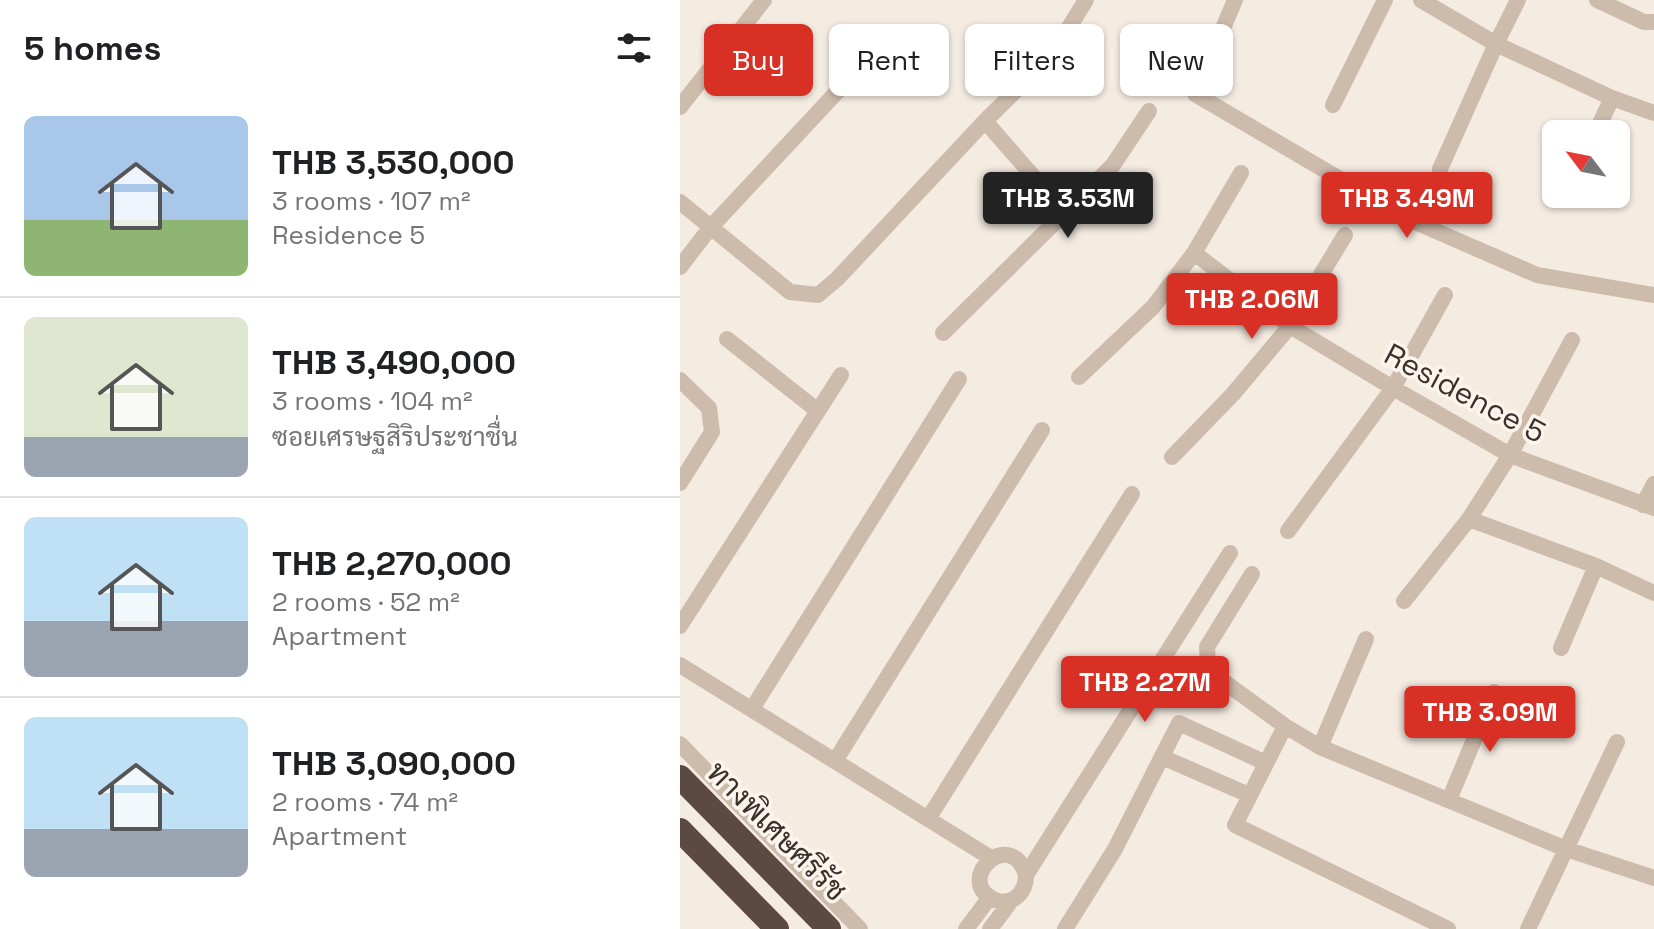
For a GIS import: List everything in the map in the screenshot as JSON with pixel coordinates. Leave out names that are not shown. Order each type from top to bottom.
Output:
[{"type":"highway","name":"ทางพิเศษศรีรัช","points":[[680,777],[829,929]]},
{"type":"highway","points":[[680,830],[777,929]]},
{"type":"street","points":[[680,107],[764,0]]},
{"type":"street","points":[[680,202],[790,292],[818,295],[837,279],[985,121],[1052,55],[1086,0]]},
{"type":"street","points":[[1225,24],[1235,0]]},
{"type":"street","points":[[1333,105],[1385,0]]},
{"type":"street","points":[[1421,0],[1496,44],[1612,98],[1654,113]]},
{"type":"street","points":[[1440,169],[1518,0]]},
{"type":"street","points":[[1597,0],[1644,22],[1654,22]]},
{"type":"street","points":[[680,267],[710,228],[833,96]]},
{"type":"street","points":[[1198,96],[1406,218],[1537,275],[1654,295]]},
{"type":"street","points":[[1602,120],[1612,98]]},
{"type":"street","points":[[943,333],[1113,165],[1149,111]]},
{"type":"street","points":[[985,121],[1066,214]]},
{"type":"street","points":[[1079,377],[1153,307],[1194,253],[1241,173]]},
{"type":"street","points":[[1172,457],[1233,394],[1290,326],[1345,235]]},
{"type":"street","name":"Residence 5","points":[[1194,253],[1290,326],[1510,455],[1648,506],[1654,484]]},
{"type":"street","points":[[1288,531],[1393,388],[1445,295]]},
{"type":"street","points":[[727,339],[818,411]]},
{"type":"street","points":[[1404,601],[1469,519],[1510,455],[1572,340]]},
{"type":"street","points":[[680,626],[841,375]]},
{"type":"street","points":[[752,709],[959,379]]},
{"type":"street","points":[[680,380],[709,408],[712,432],[680,483]]},
{"type":"street","points":[[835,761],[1042,430]]},
{"type":"street","points":[[928,819],[1132,494]]},
{"type":"street","points":[[1469,519],[1596,566],[1654,593]]},
{"type":"street","points":[[1026,875],[1230,553]]},
{"type":"street","points":[[1561,648],[1596,566]]},
{"type":"street","points":[[1252,574],[1207,647],[1208,664],[1216,676],[1320,747],[1566,849],[1654,878]]},
{"type":"street","points":[[1320,747],[1366,639]]},
{"type":"street","points":[[680,665],[991,858]]},
{"type":"street","points":[[1449,800],[1494,692]]},
{"type":"street","points":[[1065,929],[1115,849],[1179,723],[1266,763]]},
{"type":"street","points":[[1285,726],[1235,825],[1448,929]]},
{"type":"street","points":[[1528,929],[1617,742]]},
{"type":"street","points":[[680,744],[860,929]]},
{"type":"street","points":[[1162,757],[1249,795]]},
{"type":"street","points":[[990,929],[1026,882],[1019,861],[998,855],[985,863],[980,877],[981,885],[997,901],[1011,901]]},
{"type":"street","points":[[966,929],[990,897]]}]
